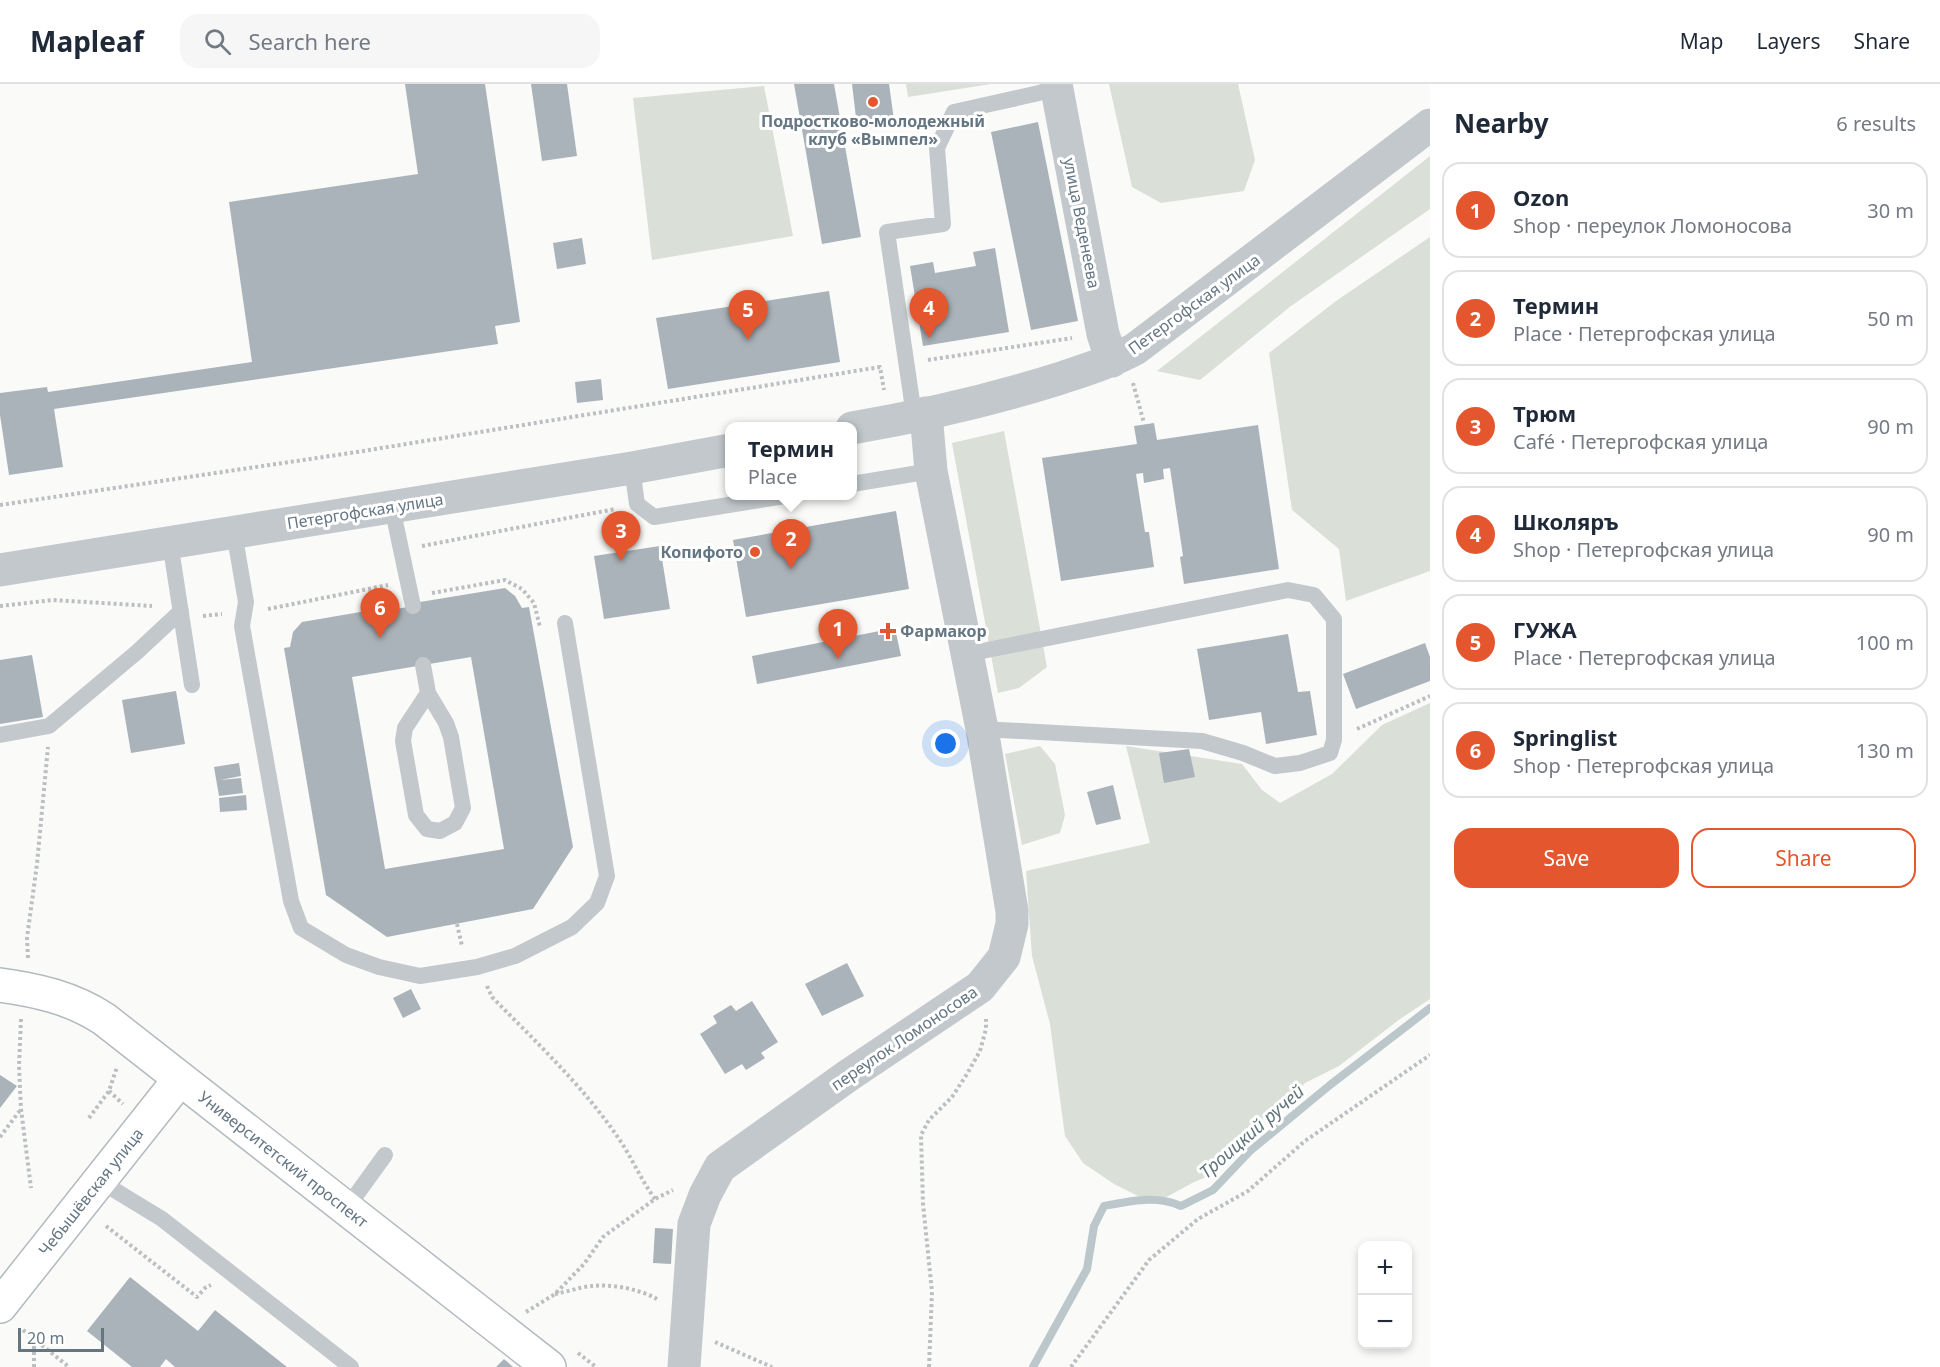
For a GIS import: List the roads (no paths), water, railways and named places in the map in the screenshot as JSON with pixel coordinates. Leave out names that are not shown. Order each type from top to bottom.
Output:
[{"type":"street","name":"улица Веденеева","points":[[1056,86],[1116,359]]},
{"type":"street","name":"Петергофская улица","points":[[857,427],[1020,391],[1116,359],[1136,349],[1430,124]]},
{"type":"street","name":"переулок Ломоносова","points":[[684,1367],[694,1224],[705,1195],[720,1167],[849,1075],[980,987],[1004,957],[1012,924],[1012,911],[982,729],[931,471],[910,417]]},
{"type":"street","name":"Петергофская улица","points":[[0,570],[632,468],[725,451]]},
{"type":"street","name":"Университетский проспект","points":[[0,985],[59,997],[92,1011],[549,1367]]},
{"type":"street","name":"Чебышёвская улица","points":[[0,1306],[180,1079]]},
{"type":"lane","points":[[910,417],[887,232],[943,224],[937,148],[954,111],[1056,86]]},
{"type":"lane","points":[[632,468],[637,504],[654,517],[755,500]]},
{"type":"lane","points":[[857,483],[931,471]]},
{"type":"lane","points":[[392,507],[412,601]]},
{"type":"lane","points":[[234,532],[246,602],[242,626],[291,901],[301,928],[346,955],[380,968],[420,976],[477,968],[515,956],[572,927],[597,903],[607,876],[565,623]]},
{"type":"lane","points":[[170,542],[192,685]]},
{"type":"lane","points":[[967,654],[1288,590],[1314,595],[1334,619],[1334,740],[1330,753],[1300,763],[1275,766],[1243,753],[1202,741],[982,729]]},
{"type":"lane","points":[[0,735],[49,726],[137,652],[181,611]]},
{"type":"lane","points":[[423,665],[428,693],[446,723],[451,737],[463,808],[455,824],[440,831],[427,829],[416,815],[403,741],[405,728],[428,693]]},
{"type":"lane","points":[[346,1209],[385,1155]]},
{"type":"lane","points":[[98,1180],[162,1219],[351,1367]]},
{"type":"waterway","name":"Троицкий ручей","points":[[1033,1367],[1087,1269],[1094,1226],[1104,1206],[1153,1200],[1181,1206],[1213,1190],[1250,1151],[1330,1085],[1430,1008]]},
{"type":"place","name":"Подростково-молодежный клуб «Вымпел»","points":[[873,102]]},
{"type":"place","name":"Школяръ","points":[[929,338]]},
{"type":"place","name":"ГУЖА","points":[[748,340]]},
{"type":"place","name":"Копифото","points":[[755,552]]},
{"type":"place","name":"Трюм","points":[[621,561]]},
{"type":"place","name":"Термин","points":[[791,569]]},
{"type":"place","name":"Фармакор","points":[[888,631]]},
{"type":"place","name":"Springlist","points":[[380,638]]},
{"type":"place","name":"Ozon","points":[[838,659]]}]
